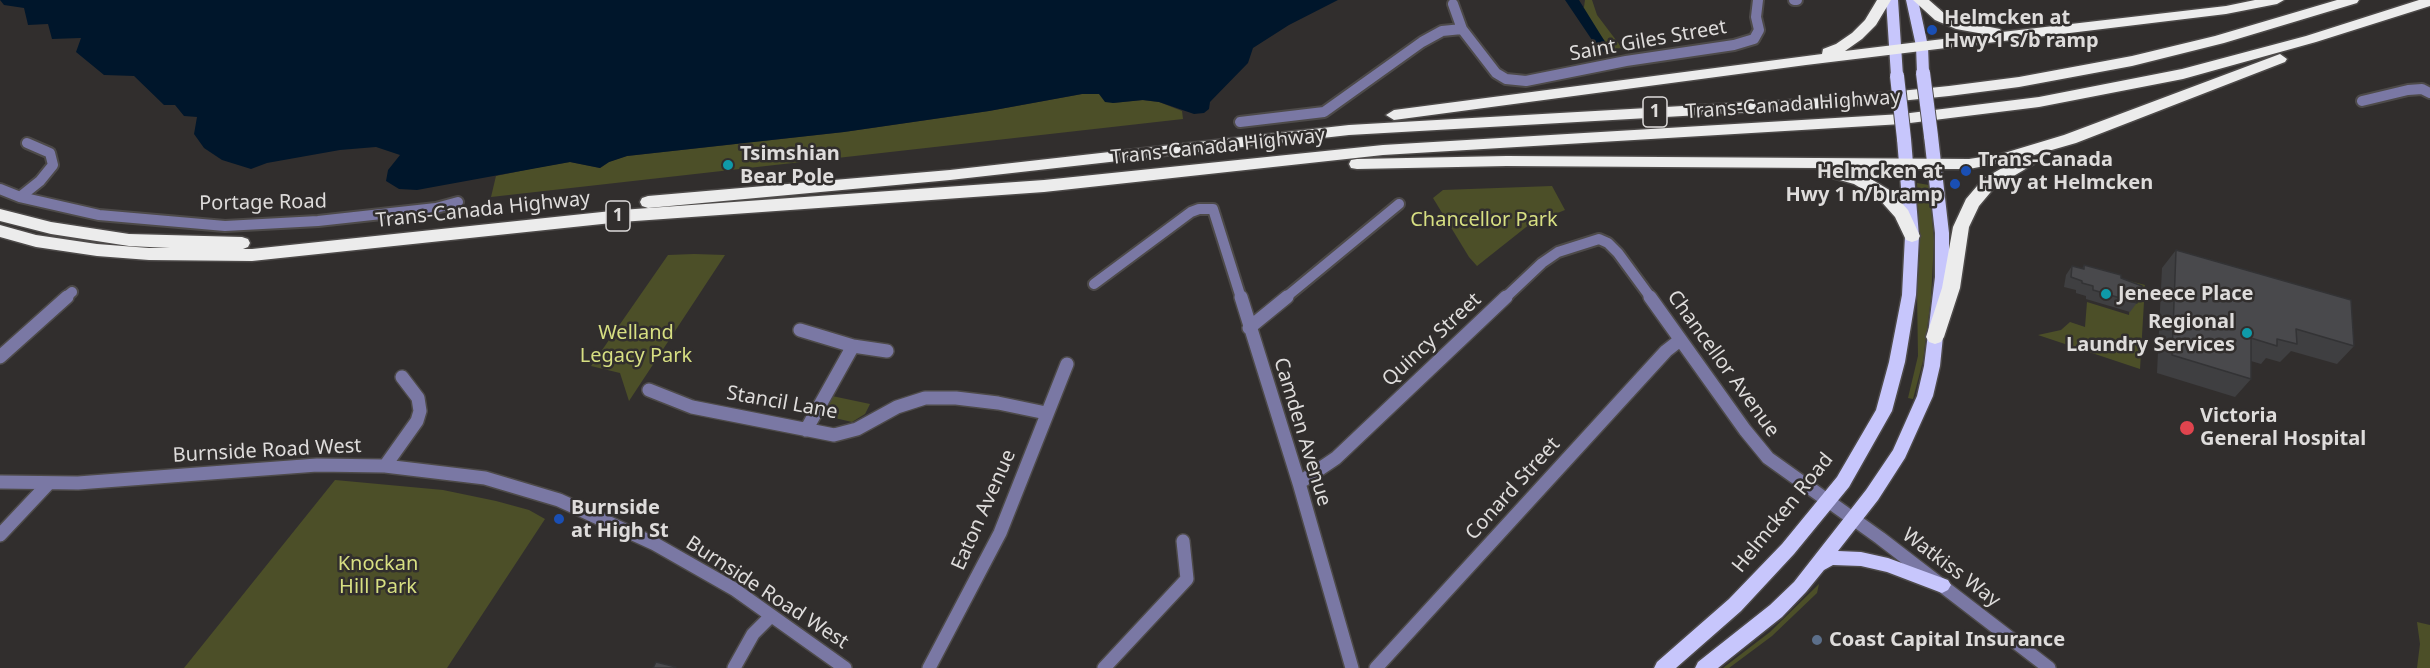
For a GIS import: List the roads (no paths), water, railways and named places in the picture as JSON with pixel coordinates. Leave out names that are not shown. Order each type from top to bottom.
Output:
[{"type":"highway","points":[[1806,60],[1841,47],[1857,36],[1871,22],[1884,0]]},
{"type":"highway","points":[[1920,0],[1940,17],[1961,26],[2030,35]]},
{"type":"highway","points":[[950,175],[997,163],[1248,134],[1806,60],[2030,35],[2226,10],[2277,0]]},
{"type":"highway","name":"Trans-Canada Highway","points":[[0,215],[51,228],[129,240],[249,243],[309,239],[676,199],[950,175],[1359,129],[1811,104],[2019,82],[2132,61],[2219,40],[2352,0]]},
{"type":"highway","points":[[1044,186],[1117,185],[1259,169],[1342,164],[1507,161],[1935,165],[2001,159],[2070,139],[2361,31],[2425,2]]},
{"type":"highway","name":"Trans-Canada Highway","points":[[0,231],[36,241],[97,250],[149,254],[252,255],[621,216],[1044,186],[1383,150],[1826,125],[1976,111],[2091,93],[2183,74],[2311,39],[2425,2]]},
{"type":"highway","points":[[1935,337],[1952,288],[1961,227],[1972,203],[1989,183],[2000,175],[2070,139]]},
{"type":"highway","points":[[1732,164],[1828,171],[1860,180],[1894,204],[1912,236]]},
{"type":"main road","name":"Helmcken Road","points":[[1663,668],[1735,605],[1788,549],[1843,482],[1884,411],[1906,317],[1912,236],[1892,0]]},
{"type":"main road","points":[[1704,668],[1776,612],[1819,564],[1899,453],[1928,382],[1942,277],[1942,233],[1923,73],[1922,46],[1912,0]]},
{"type":"main road","points":[[1819,564],[1832,558],[1861,559],[1888,565],[1942,585]]},
{"type":"street","name":"Saint Giles Street","points":[[1462,29],[1496,74],[1506,79],[1526,81],[1626,61],[1734,45],[1754,39],[1759,30],[1756,17],[1758,0]]},
{"type":"street","points":[[1240,122],[1324,112],[1422,42],[1442,31],[1462,29],[1453,4]]},
{"type":"street","points":[[2362,101],[2408,90],[2422,89],[2430,93]]},
{"type":"street","points":[[20,197],[40,181],[54,165],[50,153],[27,143]]},
{"type":"street","name":"Portage Road","points":[[0,189],[20,197],[99,215],[225,226],[318,221],[435,208],[458,202]]},
{"type":"street","points":[[1249,328],[1399,204]]},
{"type":"street","name":"Camden Avenue","points":[[1094,284],[1191,213],[1199,209],[1213,209],[1299,483],[1352,668]]},
{"type":"street","name":"Chancellor Avenue","points":[[1599,239],[1608,243],[1618,253],[1756,444],[1786,472],[1827,502]]},
{"type":"street","name":"Quincy Street","points":[[1299,483],[1336,458],[1542,263],[1558,252],[1599,239]]},
{"type":"street","points":[[0,357],[72,292]]},
{"type":"street","points":[[800,330],[853,346],[887,351]]},
{"type":"street","name":"Conard Street","points":[[1376,668],[1666,351],[1680,340]]},
{"type":"street","points":[[806,430],[853,346]]},
{"type":"street","name":"Eaton Avenue","points":[[929,668],[1000,533],[1067,364]]},
{"type":"street","points":[[385,466],[417,421],[420,411],[418,398],[402,376]]},
{"type":"street","name":"Stancil Lane","points":[[649,390],[692,407],[834,435],[846,433],[897,407],[925,398],[956,398],[998,403],[1046,414]]},
{"type":"street","name":"Burnside Road West","points":[[0,482],[48,484],[274,466],[385,466],[476,477],[559,500],[665,549],[734,589],[845,668]]},
{"type":"street","points":[[0,535],[48,484]]},
{"type":"street","name":"Watkiss Way","points":[[1827,502],[1942,585],[2049,668]]},
{"type":"street","points":[[1104,668],[1187,579],[1183,541]]},
{"type":"street","points":[[734,668],[753,633],[771,616]]},
{"type":"water","points":[[0,0],[1338,0],[1289,25],[1253,48],[1248,63],[1210,102],[1209,109],[1204,113],[1194,114],[1159,102],[1143,100],[1105,102],[1099,94],[1082,94],[989,111],[844,132],[627,156],[609,162],[600,168],[570,162],[417,190],[399,189],[386,181],[388,170],[400,155],[376,147],[340,150],[267,163],[251,169],[222,160],[204,148],[194,134],[197,117],[184,116],[175,105],[164,105],[134,76],[104,75],[76,52],[81,38],[52,39],[48,24],[28,25],[24,8],[4,5]]},
{"type":"water","points":[[1565,0],[1579,0],[1612,53],[1606,54],[1592,40]]},
{"type":"place","name":"Helmcken at Hwy 1 s/b ramp","points":[[1932,30]]},
{"type":"place","name":"Tsimshian Bear Pole","points":[[728,165]]},
{"type":"place","name":"Trans-Canada Hwy at Helmcken","points":[[1966,171]]},
{"type":"place","name":"Helmcken at Hwy 1 n/b ramp","points":[[1955,184]]},
{"type":"place","name":"Jeneece Place","points":[[2106,294]]},
{"type":"place","name":"Regional Laundry Services","points":[[2247,333]]},
{"type":"place","name":"Victoria General Hospital","points":[[2187,428]]},
{"type":"place","name":"Burnside at High St","points":[[559,519]]},
{"type":"place","name":"Coast Capital Insurance","points":[[1817,640]]},
{"type":"park label","name":"Chancellor Park","points":[[1484,220]]},
{"type":"park label","name":"Welland Legacy Park","points":[[636,344]]},
{"type":"park label","name":"Knockan Hill Park","points":[[378,576]]}]
